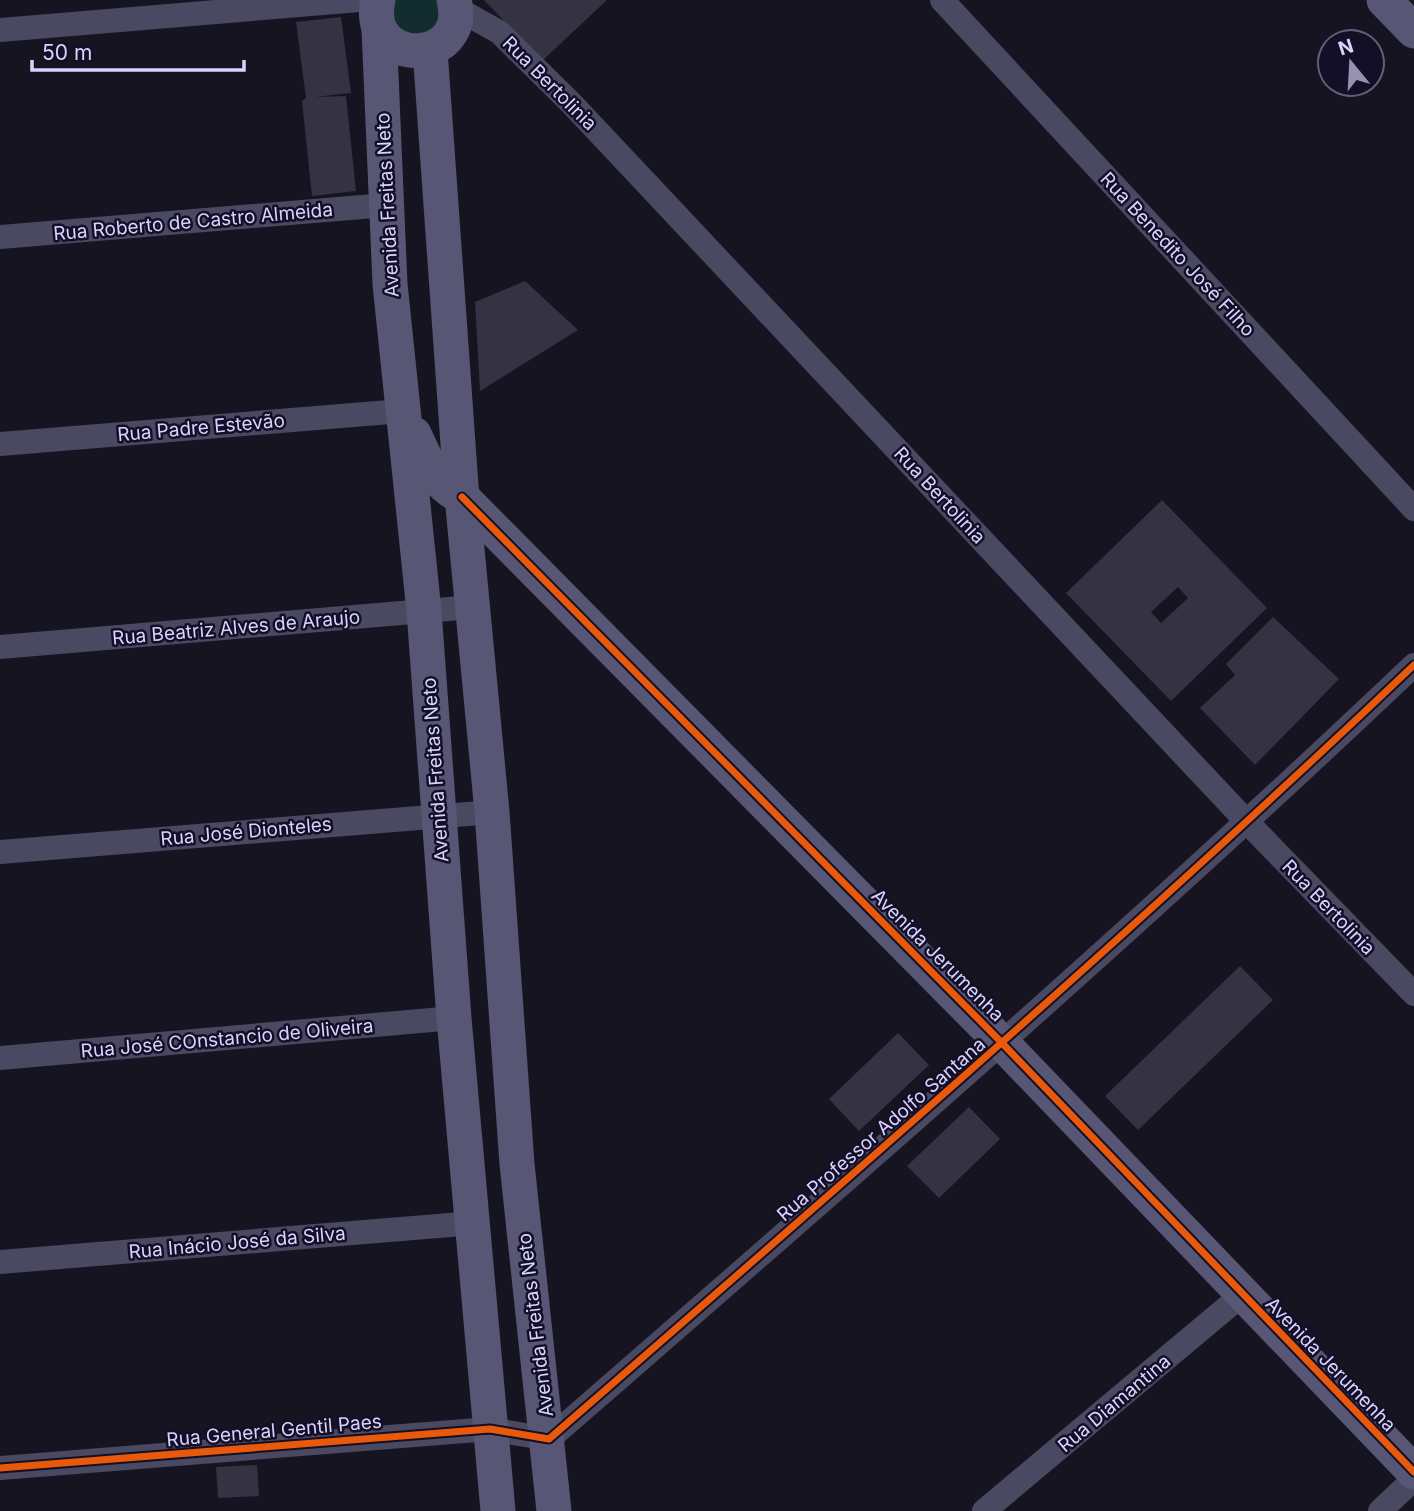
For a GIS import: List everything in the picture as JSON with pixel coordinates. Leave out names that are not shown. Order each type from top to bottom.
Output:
[{"type":"main road","points":[[1384,0],[1414,31]]},
{"type":"main road","points":[[378,15],[396,47],[406,51],[430,50],[450,33],[455,4]]},
{"type":"main road","name":"Avenida Freitas Neto","points":[[378,15],[386,205],[402,411],[424,611],[454,1018],[498,1511]]},
{"type":"main road","name":"Avenida Freitas Neto","points":[[430,50],[462,497],[492,811],[517,1164],[549,1439],[554,1511]]},
{"type":"main road","name":"Avenida Jerumenha","points":[[402,411],[434,476],[444,489],[462,497],[1003,1044],[1414,1472]]},
{"type":"street","points":[[0,30],[359,0]]},
{"type":"street","name":"Rua Benedito José Filho","points":[[942,0],[1414,509]]},
{"type":"street","name":"Rua Bertolinia","points":[[455,4],[499,33],[572,104],[1248,823],[1414,994]]},
{"type":"street","name":"Rua Roberto de Castro Almeida","points":[[0,237],[386,205]]},
{"type":"street","name":"Rua Padre Estevão","points":[[0,444],[402,411]]},
{"type":"street","name":"Rua Beatriz Alves de Araujo","points":[[0,648],[472,607]]},
{"type":"street","name":"Rua Professor Adolfo Santana","points":[[549,1439],[1003,1044],[1248,823],[1414,665]]},
{"type":"street","name":"Rua José Dionteles","points":[[0,852],[492,811]]},
{"type":"street","name":"Rua José COnstancio de Oliveira","points":[[0,1058],[454,1018]]},
{"type":"street","name":"Rua Inácio José da Silva","points":[[0,1262],[474,1223]]},
{"type":"street","name":"Rua Diamantina","points":[[984,1511],[1243,1294]]},
{"type":"street","name":"Rua General Gentil Paes","points":[[0,1468],[490,1429],[549,1439]]},
{"type":"street","points":[[1380,1511],[1414,1479]]},
{"type":"green space","points":[[394,0],[438,0],[441,18],[426,35],[398,30],[391,9]]},
{"type":"building","points":[[484,0],[607,0],[542,61]]},
{"type":"building","points":[[341,17],[351,93],[315,97],[346,96],[356,191],[312,196],[302,101],[306,98],[296,22]]},
{"type":"building","points":[[525,281],[578,330],[480,391],[475,302]]},
{"type":"building","points":[[1162,500],[1267,608],[1171,701],[1066,593]],"holes":[[[1178,587],[1188,598],[1161,623],[1151,612]]]},
{"type":"building","points":[[1273,617],[1339,679],[1255,765],[1200,708],[1235,675],[1226,664]]},
{"type":"building","points":[[1240,966],[1273,1000],[1138,1130],[1105,1096]]},
{"type":"building","points":[[898,1033],[929,1065],[859,1131],[829,1099]]},
{"type":"building","points":[[969,1107],[1000,1139],[939,1198],[907,1166]]},
{"type":"building","points":[[257,1465],[259,1496],[218,1498],[216,1467]]},
{"type":"cycle path","points":[[462,497],[1003,1044],[1414,1472]]},
{"type":"cycle path","points":[[0,1468],[490,1429],[549,1439],[1094,960],[1414,665]]}]
